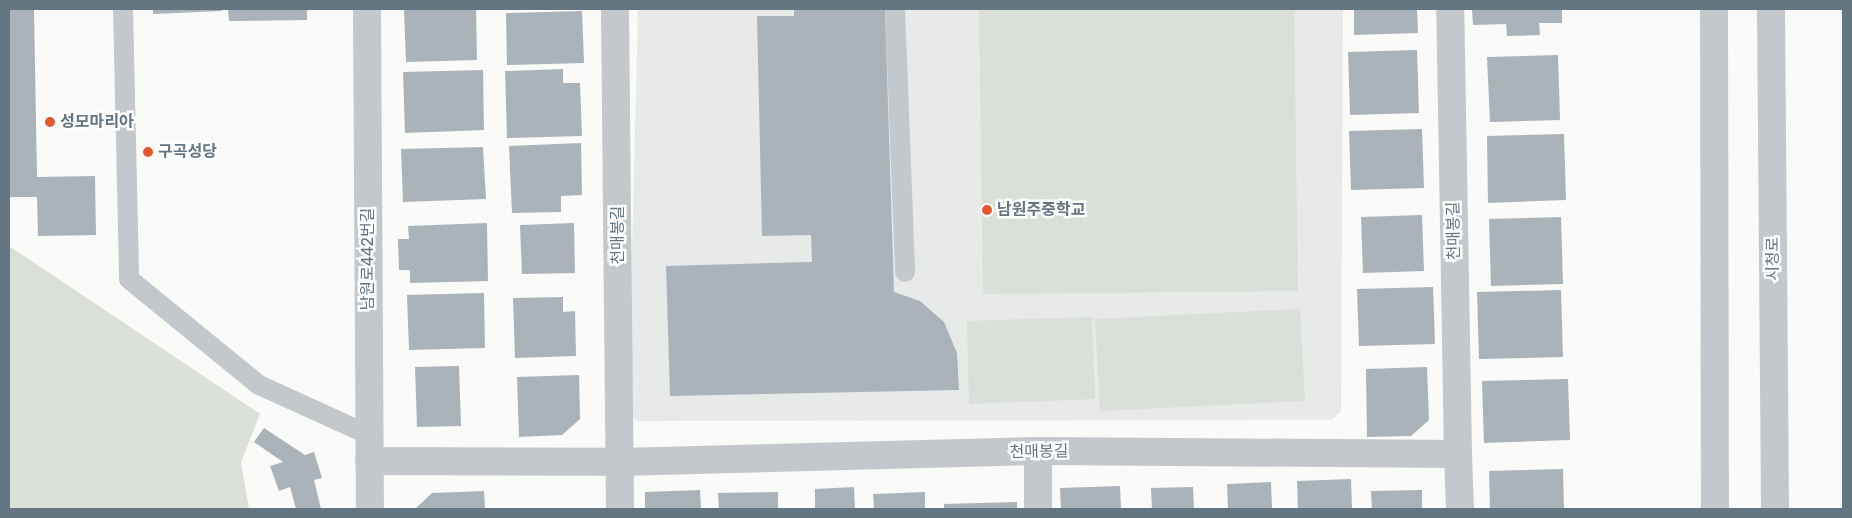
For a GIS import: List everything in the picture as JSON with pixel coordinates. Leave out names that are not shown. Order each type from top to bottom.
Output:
[{"type":"street","name":"남원로442번길","points":[[367,9],[370,509]]},
{"type":"street","name":"천매봉길","points":[[615,9],[620,509]]},
{"type":"street","name":"천매봉길","points":[[1450,9],[1460,509]]},
{"type":"street","points":[[1714,9],[1715,509]]},
{"type":"street","name":"시청로","points":[[1771,9],[1774,509]]},
{"type":"street","name":"천매봉길","points":[[369,448],[619,462],[1038,451],[1458,454]]},
{"type":"street","points":[[1038,451],[1038,509]]},
{"type":"lane","points":[[123,9],[130,280],[258,385],[369,448]]},
{"type":"lane","points":[[895,9],[905,272]]},
{"type":"shaded area","name":"남원주중학교","points":[[638,9],[1343,9],[1341,412],[1331,420],[638,421],[628,414]]},
{"type":"shaded area","points":[[979,9],[1294,9],[1298,291],[983,294]]},
{"type":"shaded area","points":[[9,246],[260,414],[241,462],[249,509],[9,509]]},
{"type":"shaded area","points":[[1300,309],[1305,401],[1100,411],[1095,319]]},
{"type":"shaded area","points":[[1092,317],[1095,399],[969,404],[967,321]]},
{"type":"building","points":[[9,9],[34,9],[37,177],[95,176],[96,235],[38,236],[37,197],[9,197]]},
{"type":"building","points":[[153,9],[222,9],[222,11],[153,14]]},
{"type":"building","points":[[228,9],[307,9],[307,20],[229,21]]},
{"type":"building","points":[[404,9],[476,9],[477,60],[406,62]]},
{"type":"building","points":[[794,9],[885,9],[894,292],[920,301],[944,322],[957,353],[959,390],[670,396],[666,266],[812,262],[811,235],[762,236],[757,16],[794,16]]},
{"type":"building","points":[[1354,9],[1417,9],[1418,33],[1354,35]]},
{"type":"building","points":[[1472,9],[1562,9],[1562,23],[1539,23],[1540,35],[1507,36],[1506,24],[1473,25]]},
{"type":"building","points":[[582,11],[584,63],[507,65],[506,13]]},
{"type":"building","points":[[1417,50],[1419,113],[1350,115],[1348,52]]},
{"type":"building","points":[[1558,55],[1560,120],[1490,122],[1487,57]]},
{"type":"building","points":[[563,69],[563,83],[580,83],[582,136],[507,138],[505,71]]},
{"type":"building","points":[[483,70],[484,130],[405,133],[403,72]]},
{"type":"building","points":[[1422,129],[1424,188],[1351,190],[1349,131]]},
{"type":"building","points":[[1564,134],[1566,200],[1488,203],[1487,136]]},
{"type":"building","points":[[581,143],[582,195],[561,196],[561,212],[512,213],[509,146]]},
{"type":"building","points":[[483,147],[486,199],[403,202],[401,149]]},
{"type":"building","points":[[1422,215],[1424,271],[1363,273],[1361,217]]},
{"type":"building","points":[[1561,217],[1563,284],[1491,286],[1489,219]]},
{"type":"building","points":[[487,223],[488,281],[410,283],[410,270],[399,270],[398,239],[409,239],[408,226]]},
{"type":"building","points":[[574,223],[575,273],[522,274],[520,225]]},
{"type":"building","points":[[1433,287],[1435,344],[1359,346],[1357,289]]},
{"type":"building","points":[[1561,290],[1563,357],[1479,359],[1477,292]]},
{"type":"building","points":[[484,293],[485,348],[409,350],[407,295]]},
{"type":"building","points":[[563,297],[563,312],[575,311],[576,356],[515,358],[513,298]]},
{"type":"building","points":[[459,366],[461,426],[417,427],[415,367]]},
{"type":"building","points":[[1427,367],[1429,420],[1411,436],[1367,437],[1366,369]]},
{"type":"building","points":[[579,375],[580,419],[562,435],[519,437],[517,377]]},
{"type":"building","points":[[1568,379],[1570,440],[1484,443],[1482,381]]},
{"type":"building","points":[[264,428],[305,455],[314,452],[322,478],[314,480],[321,509],[296,509],[290,487],[279,491],[270,466],[283,462],[254,442]]},
{"type":"building","points":[[1563,469],[1564,509],[1490,509],[1489,471]]},
{"type":"building","points":[[1351,479],[1352,509],[1298,509],[1297,481]]},
{"type":"building","points":[[1271,482],[1272,509],[1228,509],[1227,484]]},
{"type":"building","points":[[1120,486],[1121,509],[1061,509],[1060,488]]},
{"type":"building","points":[[854,487],[855,509],[815,509],[815,489]]},
{"type":"building","points":[[1193,487],[1194,509],[1152,509],[1151,488]]},
{"type":"building","points":[[700,490],[701,509],[645,509],[645,492]]},
{"type":"building","points":[[1422,490],[1422,509],[1372,509],[1371,491]]},
{"type":"building","points":[[484,491],[485,509],[415,509],[432,493]]},
{"type":"building","points":[[778,492],[778,509],[719,509],[718,493]]},
{"type":"building","points":[[925,492],[925,509],[874,509],[873,494]]},
{"type":"building","points":[[1017,502],[1017,509],[944,509],[944,504]]},
{"type":"place","name":"성모마리아","points":[[50,122]]},
{"type":"place","name":"구곡성당","points":[[148,152]]},
{"type":"place","name":"남원주중학교","points":[[987,210]]}]
